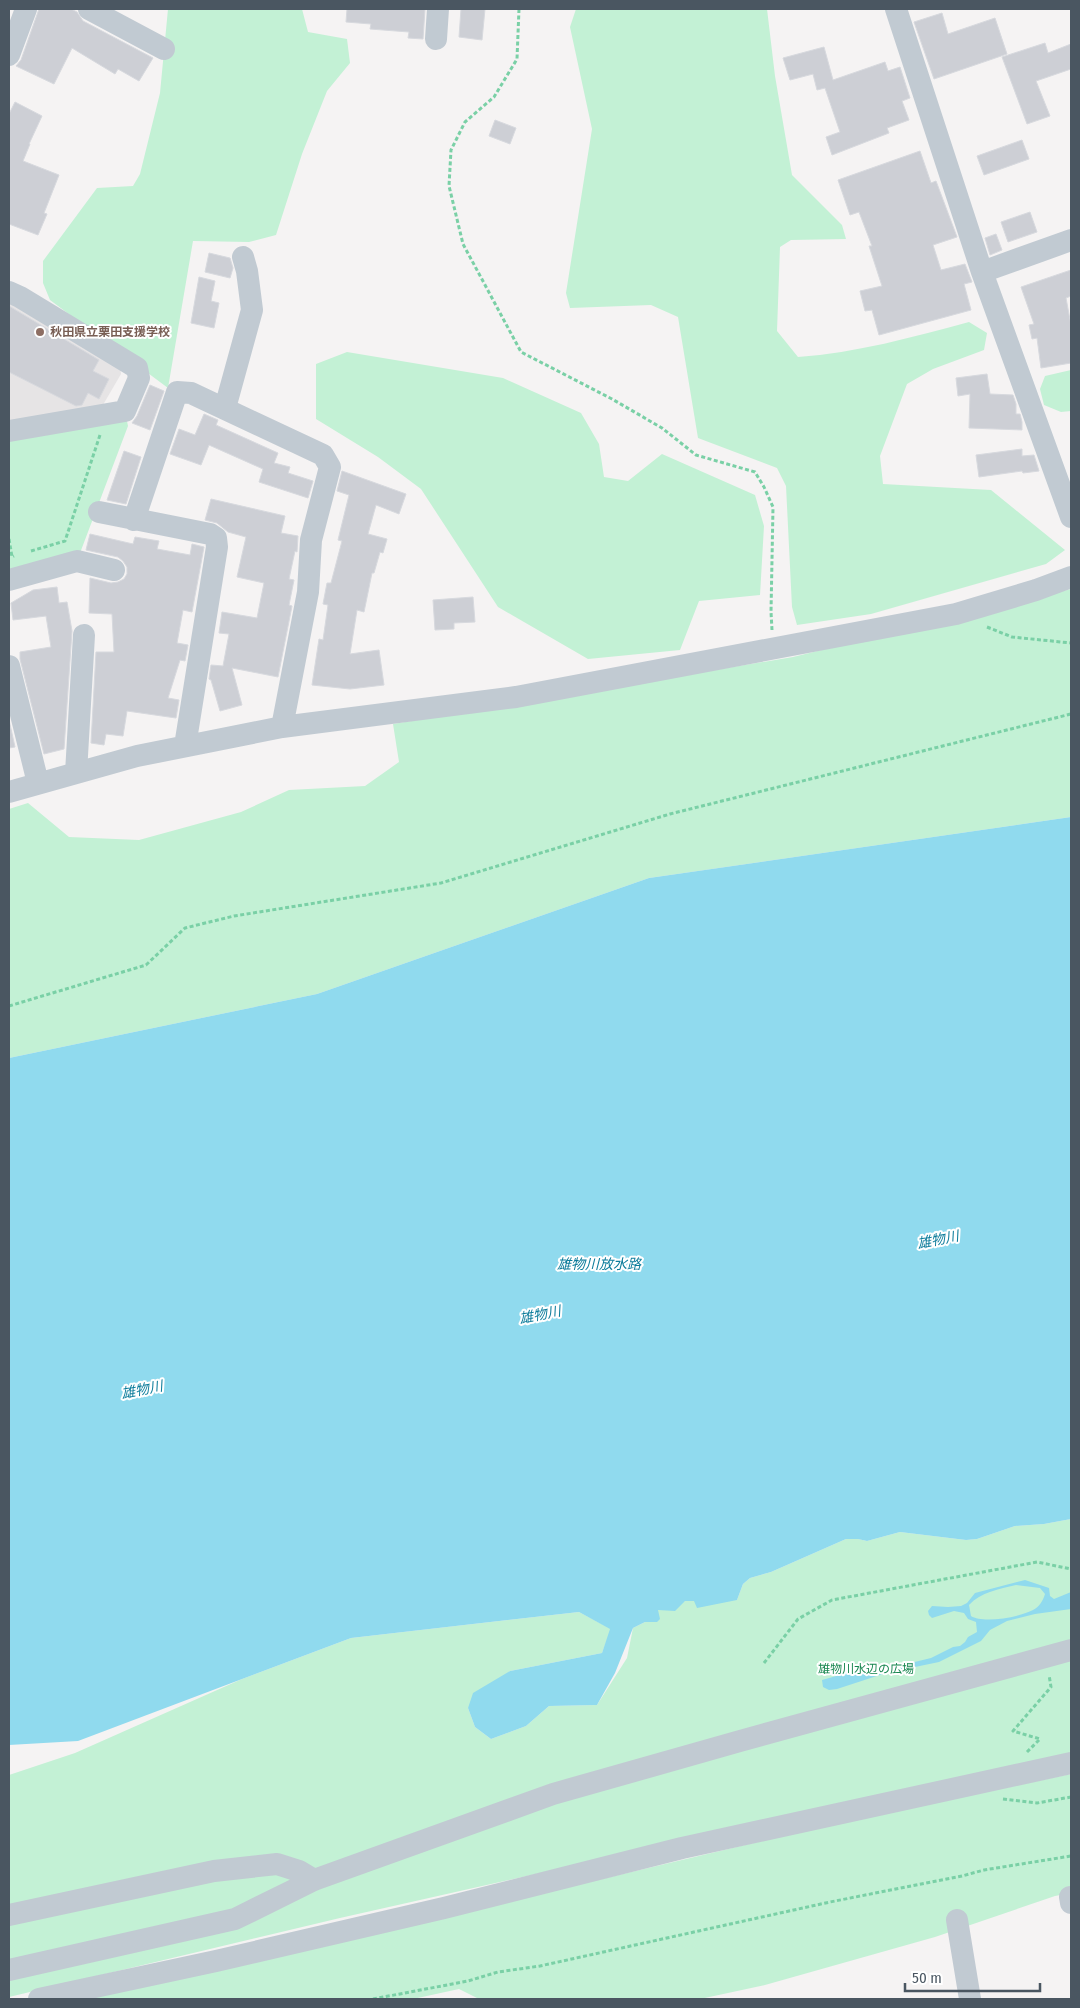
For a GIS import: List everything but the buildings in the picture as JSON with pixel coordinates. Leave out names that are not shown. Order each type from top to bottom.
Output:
[{"type":"street","points":[[9,55],[26,9]]},
{"type":"street","points":[[89,9],[164,49]]},
{"type":"street","points":[[436,39],[438,9]]},
{"type":"street","points":[[896,9],[982,272],[1071,517]]},
{"type":"street","points":[[982,272],[1071,240]]},
{"type":"street","points":[[225,408],[252,310],[248,271],[243,257]]},
{"type":"street","points":[[9,292],[137,368],[139,378],[125,410],[9,431]]},
{"type":"street","points":[[134,520],[178,392],[191,393],[225,408],[323,456],[330,467],[311,540],[308,592],[282,727]]},
{"type":"street","points":[[99,512],[210,534],[216,538],[217,547],[185,746]]},
{"type":"street","points":[[9,580],[77,561],[114,570]]},
{"type":"street","points":[[9,792],[137,756],[282,727],[516,697],[774,650],[956,614],[1036,590],[1071,577]]},
{"type":"street","points":[[76,773],[84,635]]},
{"type":"street","points":[[9,666],[38,784]]},
{"type":"street","points":[[9,1970],[235,1919],[314,1880],[553,1794],[1071,1650]]},
{"type":"street","points":[[39,1999],[425,1912],[682,1848],[1071,1764]]},
{"type":"street","points":[[9,1915],[214,1871],[277,1864],[299,1870],[314,1880]]},
{"type":"street","points":[[958,1920],[970,1999]]},
{"type":"path","points":[[519,9],[517,59],[494,97],[465,122],[451,150],[449,186],[463,244],[521,352],[612,398],[662,428],[696,455],[755,472],[764,486],[773,507],[771,612],[774,650]]},
{"type":"path","points":[[30,552],[65,541],[100,435],[91,437]]},
{"type":"path","points":[[9,539],[12,557],[21,554]]},
{"type":"path","points":[[956,614],[1012,637],[1071,643]]},
{"type":"path","points":[[9,1006],[146,965],[185,928],[234,916],[441,883],[670,814],[1071,714]]},
{"type":"path","points":[[764,1663],[798,1619],[832,1600],[1037,1562],[1071,1569]]},
{"type":"path","points":[[1021,1775],[1020,1760],[1040,1739],[1013,1731],[1051,1687],[1047,1656]]},
{"type":"path","points":[[373,1999],[468,1981],[498,1972],[540,1966],[984,1870],[1071,1856]]},
{"type":"shaded area","name":"秋田県立栗田支援学校","points":[[9,295],[120,363],[121,374],[100,410],[9,425]]},
{"type":"green space","points":[[168,9],[302,9],[308,32],[347,39],[350,63],[327,91],[302,154],[276,235],[249,242],[193,241],[168,388],[50,300],[43,283],[43,261],[97,188],[133,186],[140,174],[160,93]]},
{"type":"green space","points":[[576,9],[767,9],[775,76],[792,175],[842,225],[846,239],[791,240],[780,247],[777,331],[798,357],[863,348],[906,339],[969,322],[987,333],[984,350],[933,369],[907,384],[880,456],[883,484],[991,490],[1065,550],[1046,564],[871,614],[797,625],[792,607],[786,486],[777,468],[698,438],[678,317],[651,305],[570,308],[566,293],[592,129],[570,27]]},
{"type":"green space","points":[[347,352],[503,378],[581,413],[599,444],[604,477],[628,481],[662,454],[755,495],[764,526],[760,595],[699,601],[680,650],[588,659],[498,607],[421,489],[378,457],[316,419],[316,364]]},
{"type":"green space","points":[[1071,370],[1071,411],[1061,412],[1044,405],[1040,389],[1045,376]]},
{"type":"green space","points":[[125,411],[128,426],[77,561],[9,580],[9,431]]},
{"type":"green space","points":[[1071,589],[1071,817],[649,878],[317,994],[9,1058],[9,809],[28,803],[69,837],[139,840],[241,812],[289,790],[365,786],[399,762],[393,724],[793,657]]},
{"type":"green space","name":"雄物川水辺の広場","points":[[1071,1519],[1071,1754],[340,1918],[9,1997],[9,1775],[75,1753],[242,1679],[351,1638],[579,1612],[611,1629],[602,1653],[510,1671],[468,1708],[475,1727],[491,1739],[526,1726],[549,1706],[597,1705],[627,1658],[633,1628],[645,1622],[657,1610],[685,1601],[737,1600],[743,1584],[750,1578],[771,1572],[846,1539],[867,1541],[900,1532],[966,1540],[977,1539],[1015,1526],[1044,1524]]},
{"type":"green space","points":[[1071,1774],[1071,1893],[1055,1896],[935,1937],[765,1985],[700,1999],[479,1999],[459,1989],[413,1999],[87,1999],[833,1824]]},
{"type":"water","name":"雄物川放水路","points":[[1071,817],[1071,1519],[1044,1524],[1015,1526],[977,1539],[966,1540],[900,1532],[867,1541],[846,1539],[771,1572],[750,1578],[743,1584],[737,1600],[697,1608],[694,1601],[685,1601],[675,1611],[658,1610],[660,1619],[657,1622],[645,1622],[633,1628],[615,1673],[597,1705],[549,1706],[526,1726],[491,1739],[475,1727],[468,1708],[473,1693],[510,1671],[602,1653],[610,1629],[579,1612],[351,1638],[78,1741],[9,1745],[9,1058],[317,994],[649,878]]},
{"type":"water","points":[[1025,1580],[1049,1588],[1050,1596],[1054,1599],[1071,1592],[1071,1609],[1035,1614],[1007,1621],[990,1630],[981,1641],[939,1662],[886,1673],[837,1689],[829,1690],[823,1687],[822,1680],[847,1673],[890,1668],[931,1658],[953,1647],[960,1646],[968,1637],[977,1632],[976,1622],[968,1619],[964,1613],[954,1611],[932,1618],[928,1611],[932,1606],[961,1606],[967,1603],[975,1593]],"holes":[[[1016,1585],[1040,1588],[1045,1594],[1043,1599],[1037,1607],[1027,1613],[992,1619],[971,1616],[969,1605],[985,1594]]]},
{"type":"place","name":"秋田県立栗田支援学校","points":[[40,332]]},
{"type":"water label","name":"雄物川","points":[[938,1240]]},
{"type":"water label","name":"雄物川","points":[[540,1315]]},
{"type":"water label","name":"雄物川","points":[[142,1390]]}]
